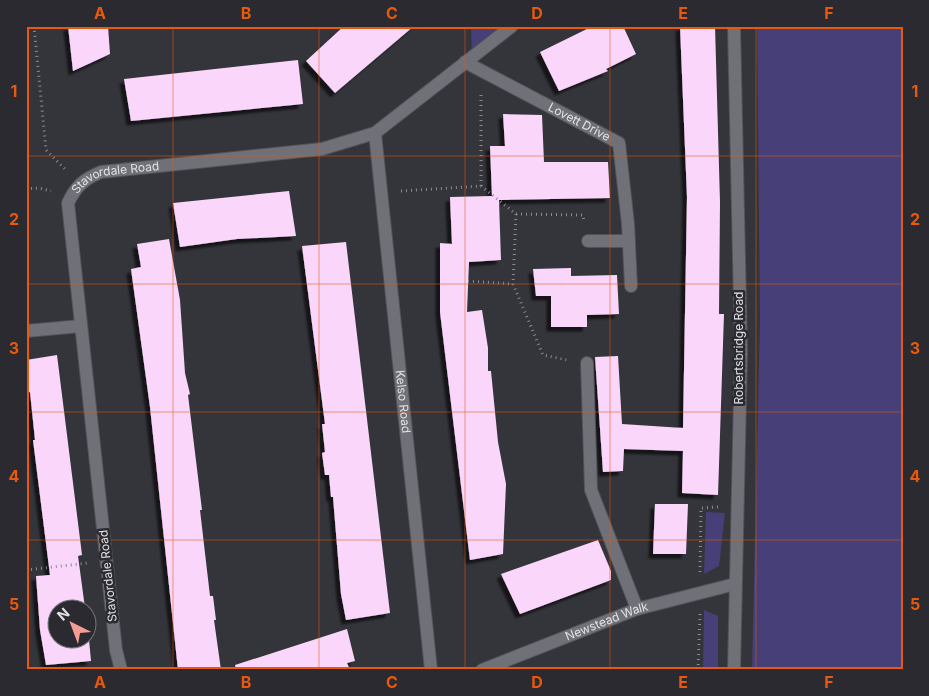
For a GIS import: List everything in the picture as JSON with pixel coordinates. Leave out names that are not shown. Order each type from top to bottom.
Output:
[{"type":"street","name":"Stavordale Road","points":[[121,670],[116,650],[68,203],[73,191],[83,180],[101,172],[322,149],[375,133],[512,26]]},
{"type":"street","name":"Robertsbridge Road","points":[[734,26],[741,351],[734,670]]},
{"type":"street","name":"Lovett Drive","points":[[465,62],[619,143],[629,241],[630,286]]},
{"type":"street","name":"Kelso Road","points":[[375,133],[432,670]]},
{"type":"street","points":[[588,241],[629,241]]},
{"type":"street","points":[[26,331],[81,326]]},
{"type":"street","points":[[587,363],[591,490],[637,609]]},
{"type":"street","name":"Newstead Walk","points":[[482,670],[637,609],[735,584]]},
{"type":"path","points":[[34,26],[46,150],[80,184]]},
{"type":"path","points":[[481,70],[481,186]]},
{"type":"path","points":[[381,192],[481,186],[516,214],[583,214],[588,241]]},
{"type":"path","points":[[516,214],[513,284],[543,355],[587,363]]},
{"type":"path","points":[[468,281],[513,284]]},
{"type":"path","points":[[26,570],[106,560]]},
{"type":"shaded area","points":[[471,26],[501,26],[472,56]]},
{"type":"shaded area","points":[[757,26],[903,26],[903,670],[752,670],[760,320]]},
{"type":"shaded area","points":[[706,512],[725,513],[719,566],[704,574]]},
{"type":"shaded area","points":[[704,610],[718,616],[718,670],[703,670]]},
{"type":"building","points":[[68,26],[108,26],[110,54],[73,71]]},
{"type":"building","points":[[344,26],[414,26],[335,93],[306,61]]},
{"type":"building","points":[[593,26],[623,26],[636,54],[606,69],[608,71],[559,91],[540,52]]},
{"type":"building","points":[[680,26],[715,26],[720,202],[719,314],[724,314],[718,495],[682,493],[683,451],[624,449],[623,471],[603,472],[595,357],[618,356],[622,424],[683,428],[687,197]]},
{"type":"building","points":[[298,60],[303,104],[131,121],[124,79]]},
{"type":"building","points":[[503,114],[542,115],[544,162],[608,162],[610,198],[499,200],[501,260],[469,262],[467,312],[482,310],[488,348],[488,371],[491,371],[498,442],[506,484],[503,554],[470,560],[440,312],[440,243],[452,244],[450,197],[492,196],[490,146],[505,146]]},
{"type":"building","points":[[289,191],[296,236],[237,239],[180,247],[173,203]]},
{"type":"building","points":[[169,239],[180,300],[185,373],[190,394],[188,395],[202,510],[200,510],[210,596],[213,596],[216,620],[214,620],[221,670],[178,670],[150,407],[131,269],[141,267],[137,244]]},
{"type":"building","points":[[346,242],[390,613],[346,620],[341,594],[333,497],[331,497],[329,475],[325,475],[322,453],[325,452],[322,424],[325,424],[302,246]]},
{"type":"building","points":[[571,268],[571,276],[617,275],[619,314],[587,315],[587,327],[551,327],[551,296],[536,296],[533,269]]},
{"type":"building","points":[[57,355],[82,555],[78,556],[84,598],[48,598],[48,648],[90,648],[91,661],[46,665],[40,630],[36,576],[50,575],[33,440],[35,440],[30,392],[26,393],[26,360]]},
{"type":"building","points":[[655,504],[688,504],[686,554],[653,554]]},
{"type":"building","points":[[598,540],[611,571],[611,580],[520,614],[501,574]]},
{"type":"building","points":[[347,629],[355,661],[347,663],[350,670],[236,670],[235,665]]}]
